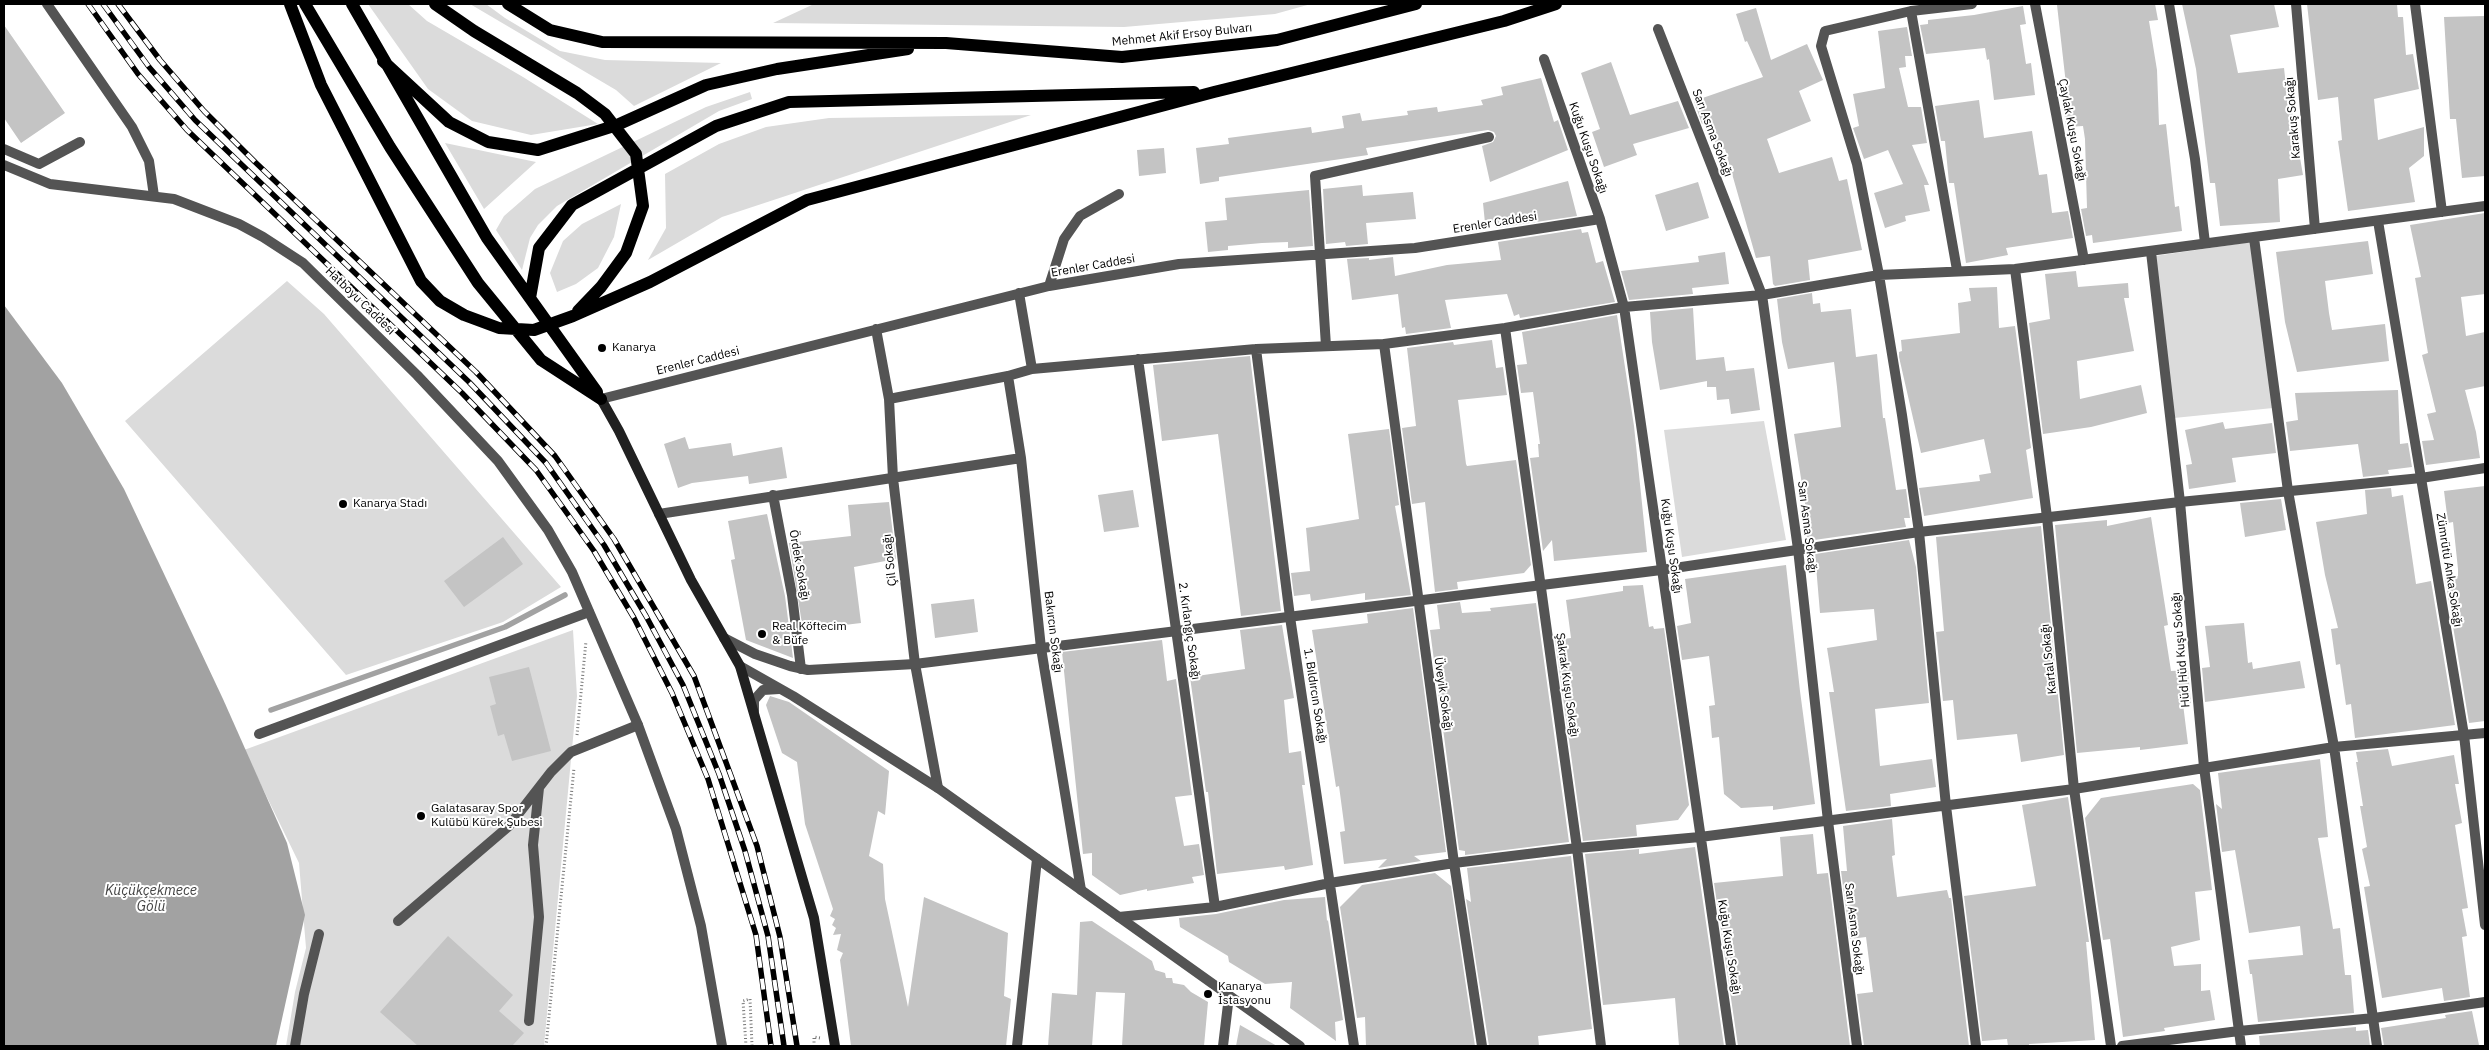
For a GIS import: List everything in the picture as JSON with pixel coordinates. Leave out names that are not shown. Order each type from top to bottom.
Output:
[{"type":"main road","points":[[290,4],[321,85],[420,280],[440,301],[464,315],[499,328],[534,330],[573,316],[650,282],[807,200],[1214,92],[1504,21],[1556,4]]},
{"type":"main road","points":[[305,4],[390,147],[478,283],[541,360],[601,398]]},
{"type":"main road","points":[[352,4],[383,61],[487,238],[601,398],[619,431],[691,580],[740,666],[814,918],[835,1046]]},
{"type":"main road","points":[[435,4],[474,31],[577,93],[606,114],[636,154],[643,206],[626,253],[601,287],[573,316]]},
{"type":"main road","points":[[508,4],[550,30],[602,42],[946,44]]},
{"type":"main road","name":"Mehmet Akif Ersoy Bulvarı","points":[[946,44],[1122,58],[1277,40],[1416,4]]},
{"type":"main road","points":[[383,61],[449,122],[488,142],[538,150],[617,125],[706,86],[777,70],[946,44]]},
{"type":"main road","points":[[530,298],[539,248],[572,205],[716,126],[789,102],[1214,92]]},
{"type":"street","points":[[47,4],[132,126],[149,161],[154,196]]},
{"type":"street","points":[[1972,4],[1912,11],[1825,31],[1820,46],[1857,164],[1879,275],[1919,532],[1946,806],[1976,1046]]},
{"type":"street","name":"Çaylak Kuşu Sokağı","points":[[2035,4],[2084,260]]},
{"type":"street","points":[[2169,4],[2195,159],[2205,243]]},
{"type":"street","name":"Karakuş Sokağı","points":[[2296,4],[2315,230]]},
{"type":"street","points":[[2415,4],[2442,212]]},
{"type":"street","points":[[1912,11],[1957,270]]},
{"type":"street","name":"Sarı Asma Sokağı","points":[[1658,28],[1762,295],[1798,549],[1828,821],[1857,1046]]},
{"type":"street","name":"Kuğu Kuşu Sokağı","points":[[1544,59],[1600,219],[1624,307],[1731,1046]]},
{"type":"street","points":[[1326,346],[1315,176],[1489,137]]},
{"type":"street","points":[[4,149],[39,164],[80,142]]},
{"type":"street","name":"Hatboyu Caddesi","points":[[4,165],[50,184],[174,199],[239,224],[263,237],[303,263],[417,375],[498,461],[548,530],[572,572],[638,725],[676,829],[701,926],[722,1046]]},
{"type":"street","points":[[1049,286],[1064,239],[1080,216],[1119,194]]},
{"type":"street","points":[[889,399],[1008,376],[1032,369],[1256,349],[1384,344],[1505,328],[1624,307],[1762,295],[1879,275],[1957,270],[2016,269],[2485,206]]},
{"type":"street","name":"Erenler Caddesi","points":[[601,398],[1049,286],[1179,264],[1414,248],[1600,219]]},
{"type":"street","name":"Zümrütü Anka Sokağı","points":[[2378,221],[2464,735],[2485,925]]},
{"type":"street","points":[[2254,238],[2288,491],[2334,747],[2377,1046]]},
{"type":"street","name":"Hüd Hüd Kuşu Sokağı","points":[[2151,252],[2180,502],[2204,767],[2241,1046]]},
{"type":"street","name":"Kartal Sokağı","points":[[2016,269],[2047,518],[2074,789],[2111,1046]]},
{"type":"street","points":[[1019,293],[1032,369]]},
{"type":"street","name":"Şakrak Kuşu Sokağı","points":[[1505,328],[1577,848],[1601,1046]]},
{"type":"street","name":"Çil Sokağı","points":[[876,329],[889,399],[894,478],[914,664],[938,788]]},
{"type":"street","name":"Üveyik Sokağı","points":[[1384,344],[1417,601],[1482,1046]]},
{"type":"street","name":"1. Bıldırcın Sokağı","points":[[1256,349],[1290,617],[1354,1046]]},
{"type":"street","name":"2. Kırlangıç Sokağı","points":[[1138,359],[1214,907]]},
{"type":"street","name":"Bakırcın Sokağı","points":[[1008,376],[1021,458],[1041,648],[1081,890]]},
{"type":"street","points":[[659,514],[1021,458]]},
{"type":"street","points":[[724,638],[756,654],[801,668],[914,664],[1662,570],[1919,532],[2180,502],[2422,478],[2485,468]]},
{"type":"street","name":"Ördek Sokağı","points":[[773,496],[792,595],[801,668]]},
{"type":"street","points":[[259,734],[588,612]]},
{"type":"street","points":[[740,666],[782,690],[938,788],[1300,1046]]},
{"type":"street","points":[[754,712],[754,700],[763,690],[775,688],[782,690]]},
{"type":"street","points":[[398,921],[509,826],[558,766],[576,750],[638,725]]},
{"type":"street","points":[[1119,917],[1214,907],[1330,883],[1454,863],[1577,848],[1700,837],[1946,806],[2074,789],[2334,747],[2485,734]]},
{"type":"street","points":[[529,1021],[539,916],[533,845],[539,788]]},
{"type":"street","points":[[1017,1046],[1037,859]]},
{"type":"street","points":[[295,1046],[304,994],[319,934]]},
{"type":"street","points":[[1223,1046],[1230,996]]},
{"type":"street","points":[[2122,1046],[2239,1031],[2374,1018],[2485,1002]]},
{"type":"path","points":[[546,1046],[588,612]]},
{"type":"path","points":[[746,1046],[742,1001],[750,999],[752,1046]]},
{"type":"path","points":[[814,1037],[814,1046]]},
{"type":"shaded area","points":[[368,4],[408,4],[427,21],[523,77],[598,124],[531,135],[472,121],[428,89]]},
{"type":"shaded area","points":[[470,4],[486,4],[505,18],[560,51],[605,60],[721,63],[634,106],[616,90]]},
{"type":"shaded area","points":[[814,4],[1311,4],[1275,14],[1124,27],[773,23]]},
{"type":"shaded area","points":[[750,92],[752,99],[719,111],[557,206],[538,225],[530,238],[522,270],[496,230],[504,216],[535,189],[706,107]]},
{"type":"shaded area","points":[[1031,115],[722,217],[648,260],[666,228],[665,174],[719,144],[766,127],[829,118]]},
{"type":"shaded area","points":[[445,143],[536,162],[484,209]]},
{"type":"shaded area","points":[[621,204],[614,237],[598,268],[576,284],[557,292],[550,273],[563,241],[582,224]]},
{"type":"shaded area","points":[[2251,242],[2273,408],[2174,418],[2155,256]]},
{"type":"shaded area","name":"Kanarya Stadı","points":[[287,281],[324,314],[561,587],[503,622],[346,675],[125,421]]},
{"type":"shaded area","points":[[1764,421],[1786,540],[1682,557],[1664,430]]},
{"type":"shaded area","name":"Galatasaray Spor Kulübü Kürek Şubesi","points":[[573,630],[577,696],[544,1046],[286,1046],[295,992],[306,948],[299,863],[244,750]]},
{"type":"water","name":"Küçükçekmece Gölü","points":[[4,305],[62,383],[124,489],[223,699],[287,843],[305,915],[276,1046],[4,1046]]},
{"type":"building","points":[[2155,4],[2158,20],[2149,21],[2157,70],[2159,125],[2166,124],[2175,207],[2179,206],[2182,231],[2093,243],[2092,235],[2086,236],[2081,209],[2087,208],[2085,139],[2083,126],[2066,127],[2062,93],[2067,93],[2057,5]]},
{"type":"building","points":[[2182,4],[2274,4],[2279,27],[2230,35],[2238,73],[2284,68],[2289,113],[2292,112],[2303,175],[2278,179],[2280,222],[2220,226],[2215,183],[2210,183],[2196,69]]},
{"type":"building","points":[[2307,4],[2397,4],[2398,17],[2403,17],[2406,55],[2413,54],[2419,89],[2374,99],[2378,140],[2424,127],[2424,156],[2409,168],[2415,202],[2348,211],[2338,141],[2342,140],[2338,97],[2318,100]]},
{"type":"building","points":[[2023,6],[2026,24],[2020,25],[2026,64],[2031,63],[2035,95],[1994,100],[1989,59],[1987,60],[1985,48],[1926,54],[1920,25],[1928,24],[1928,20],[1974,15]]},
{"type":"building","points":[[1756,8],[1771,60],[1807,44],[1823,80],[1799,91],[1811,121],[1767,139],[1779,173],[1832,157],[1839,181],[1847,179],[1862,250],[1808,260],[1810,280],[1775,286],[1773,284],[1770,256],[1756,258],[1725,149],[1718,150],[1709,122],[1702,124],[1694,101],[1763,77],[1747,41],[1745,42],[1736,14]]},
{"type":"building","points":[[2485,16],[2485,176],[2462,178],[2456,119],[2450,119],[2444,17]]},
{"type":"building","points":[[4,25],[65,113],[21,143],[4,118]]},
{"type":"building","points":[[1907,27],[1912,56],[1905,56],[1906,67],[1899,68],[1908,107],[1921,107],[1927,143],[1912,145],[1929,185],[1924,185],[1930,211],[1905,216],[1906,221],[1885,228],[1874,193],[1903,184],[1888,150],[1864,159],[1853,128],[1859,126],[1853,94],[1885,88],[1878,31]]},
{"type":"building","points":[[1611,62],[1630,115],[1678,101],[1689,128],[1633,144],[1637,155],[1604,167],[1592,132],[1600,129],[1581,73]]},
{"type":"building","points":[[1541,78],[1554,122],[1558,120],[1568,150],[1490,182],[1482,146],[1493,142],[1496,136],[1494,132],[1488,130],[1366,148],[1368,155],[1219,177],[1219,181],[1200,184],[1196,148],[1229,144],[1228,138],[1311,127],[1312,133],[1344,128],[1342,116],[1360,113],[1362,121],[1408,115],[1407,111],[1437,107],[1438,112],[1483,105],[1481,100],[1503,95],[1501,87]]},
{"type":"building","points":[[1979,100],[1984,138],[2032,131],[2039,175],[2047,174],[2052,213],[2068,211],[2073,238],[2006,248],[2008,255],[1966,263],[1954,183],[1949,183],[1945,141],[1941,141],[1935,106]]},
{"type":"building","points":[[1164,148],[1166,173],[1139,176],[1137,150]]},
{"type":"building","points":[[1568,181],[1577,216],[1496,228],[1495,222],[1485,223],[1483,203]]},
{"type":"building","points":[[1698,182],[1709,218],[1666,231],[1655,195]]},
{"type":"building","points":[[1362,185],[1363,196],[1413,192],[1416,219],[1366,223],[1368,244],[1346,246],[1345,242],[1326,244],[1323,189]]},
{"type":"building","points":[[1309,190],[1313,246],[1288,248],[1288,242],[1262,243],[1228,246],[1228,250],[1208,252],[1205,222],[1227,220],[1225,198]]},
{"type":"building","points":[[2485,213],[2485,294],[2461,297],[2466,336],[2485,332],[2485,386],[2465,390],[2476,432],[2480,458],[2426,465],[2422,441],[2434,440],[2427,414],[2436,412],[2422,355],[2428,353],[2415,278],[2421,277],[2410,225]]},
{"type":"building","points":[[1581,229],[1582,233],[1588,232],[1596,263],[1603,261],[1615,302],[1520,318],[1519,314],[1514,316],[1507,294],[1445,300],[1451,328],[1406,334],[1405,327],[1402,328],[1398,294],[1352,300],[1347,259],[1369,258],[1369,260],[1393,257],[1395,276],[1447,265],[1501,260],[1498,242]]},
{"type":"building","points":[[2368,241],[2373,274],[2325,281],[2329,313],[2332,330],[2385,324],[2389,361],[2297,372],[2285,322],[2276,252]]},
{"type":"building","points":[[1725,252],[1729,284],[1692,288],[1693,294],[1629,300],[1621,271],[1699,262],[1698,256]]},
{"type":"building","points":[[2076,271],[2078,287],[2128,283],[2129,298],[2124,298],[2134,351],[2077,361],[2080,399],[2141,385],[2147,413],[2091,427],[2043,434],[2029,323],[2050,319],[2045,274]]},
{"type":"building","points":[[1997,287],[1999,328],[2015,326],[2031,448],[2026,450],[2033,498],[1924,516],[1919,488],[1980,481],[1979,475],[1991,473],[1984,439],[1921,453],[1899,357],[1899,352],[1902,351],[1901,340],[1960,333],[1958,303],[1971,301],[1969,288]]},
{"type":"building","points":[[1812,293],[1813,304],[1820,303],[1821,312],[1851,309],[1856,357],[1877,354],[1883,418],[1885,418],[1896,490],[1906,489],[1910,518],[1904,518],[1906,527],[1807,541],[1805,516],[1807,516],[1794,434],[1841,427],[1834,362],[1788,369],[1782,342],[1777,299]]},
{"type":"building","points":[[1693,308],[1696,360],[1724,357],[1726,371],[1754,368],[1760,410],[1731,414],[1729,399],[1717,400],[1716,387],[1707,387],[1707,381],[1660,390],[1652,342],[1650,312]]},
{"type":"building","points":[[1617,315],[1634,426],[1647,552],[1554,561],[1552,540],[1543,551],[1530,458],[1539,457],[1538,444],[1540,444],[1533,392],[1521,393],[1517,365],[1527,364],[1522,332]]},
{"type":"building","points":[[1492,340],[1496,368],[1503,367],[1507,395],[1458,400],[1466,464],[1467,466],[1516,460],[1531,565],[1524,573],[1457,582],[1458,589],[1435,592],[1425,502],[1412,504],[1402,428],[1416,426],[1407,348],[1453,342],[1454,345]]},
{"type":"building","points":[[1250,356],[1281,611],[1241,616],[1218,434],[1162,441],[1153,365]]},
{"type":"building","points":[[2398,390],[2400,444],[2408,443],[2412,467],[2388,470],[2389,474],[2363,477],[2358,444],[2290,451],[2286,422],[2298,420],[2295,393]]},
{"type":"building","points":[[2223,422],[2225,429],[2272,423],[2276,453],[2232,458],[2236,482],[2189,489],[2186,465],[2192,464],[2185,430]]},
{"type":"building","points":[[1389,429],[1399,505],[1395,506],[1411,595],[1365,600],[1365,593],[1311,601],[1310,594],[1294,596],[1291,573],[1310,571],[1306,528],[1359,519],[1348,434]]},
{"type":"building","points":[[685,437],[689,449],[731,443],[733,456],[782,447],[787,478],[749,484],[748,476],[692,483],[678,488],[664,444]]},
{"type":"building","points":[[2485,486],[2485,721],[2469,723],[2445,578],[2458,576],[2458,569],[2453,522],[2448,523],[2444,491]]},
{"type":"building","points":[[2391,488],[2392,497],[2403,495],[2416,584],[2431,581],[2455,725],[2355,738],[2351,704],[2346,705],[2340,664],[2336,665],[2331,629],[2338,628],[2325,575],[2316,522],[2367,514],[2365,490]]},
{"type":"building","points":[[1133,490],[1139,527],[1104,532],[1098,495]]},
{"type":"building","points":[[2281,499],[2286,530],[2245,537],[2240,503]]},
{"type":"building","points":[[889,502],[896,559],[854,567],[861,623],[803,630],[789,543],[851,536],[848,505]]},
{"type":"building","points":[[767,514],[785,596],[793,658],[746,640],[731,560],[735,559],[728,521]]},
{"type":"building","points":[[2151,517],[2168,625],[2164,626],[2171,671],[2188,670],[2191,703],[2183,704],[2188,744],[2140,750],[2140,747],[2077,753],[2055,525],[2107,520],[2107,526]]},
{"type":"building","points":[[2041,526],[2064,755],[2021,762],[2017,734],[1957,740],[1953,700],[1943,701],[1936,632],[1944,631],[1936,537]]},
{"type":"building","points":[[503,537],[523,564],[464,607],[444,581]]},
{"type":"building","points":[[1909,540],[1916,567],[1929,703],[1875,709],[1880,766],[1932,759],[1936,787],[1890,794],[1891,806],[1846,811],[1829,692],[1834,692],[1827,648],[1877,640],[1874,609],[1820,613],[1815,554]]},
{"type":"building","points":[[1786,565],[1815,804],[1773,810],[1773,806],[1741,808],[1724,794],[1719,737],[1712,738],[1709,706],[1715,705],[1709,656],[1682,660],[1677,626],[1691,623],[1685,579]]},
{"type":"building","points":[[1643,585],[1649,627],[1653,626],[1654,629],[1664,628],[1689,805],[1678,820],[1636,825],[1637,836],[1583,841],[1555,640],[1571,638],[1566,600],[1623,591],[1623,586]]},
{"type":"building","points":[[974,599],[978,632],[935,638],[931,604]]},
{"type":"building","points":[[1460,602],[1462,613],[1491,611],[1490,608],[1536,603],[1569,842],[1465,855],[1465,851],[1459,850],[1430,630],[1440,629],[1437,605]]},
{"type":"building","points":[[1413,608],[1446,852],[1414,856],[1421,861],[1378,868],[1387,859],[1344,864],[1340,832],[1345,831],[1339,786],[1336,787],[1312,630],[1368,623],[1367,614]]},
{"type":"building","points":[[2244,623],[2248,663],[2252,662],[2253,669],[2300,661],[2305,688],[2205,702],[2202,668],[2210,667],[2205,626]]},
{"type":"building","points":[[1282,625],[1294,698],[1284,700],[1289,753],[1301,751],[1305,785],[1302,785],[1313,865],[1285,870],[1284,866],[1217,874],[1208,792],[1206,792],[1190,677],[1245,669],[1240,630]]},
{"type":"building","points":[[1162,640],[1167,681],[1176,679],[1192,795],[1175,797],[1184,846],[1199,844],[1204,875],[1192,877],[1194,883],[1147,891],[1147,889],[1120,895],[1092,875],[1092,853],[1083,854],[1062,652]]},
{"type":"building","points":[[529,667],[551,751],[512,761],[504,734],[498,736],[490,706],[496,704],[489,677]]},
{"type":"building","points":[[770,696],[789,702],[889,771],[885,815],[878,811],[869,856],[883,864],[885,899],[908,1007],[924,897],[1008,933],[1004,996],[1011,999],[1006,1046],[851,1046],[840,960],[843,953],[837,950],[841,934],[833,935],[836,928],[832,925],[835,919],[830,916],[833,909],[805,824],[797,762],[782,753],[766,705]]},
{"type":"building","points":[[2388,749],[2392,766],[2454,755],[2459,784],[2455,784],[2462,823],[2455,825],[2468,908],[2462,909],[2467,936],[2462,937],[2470,997],[2444,1001],[2442,988],[2382,998],[2364,887],[2370,886],[2362,849],[2367,847],[2360,806],[2363,806],[2356,752]]},
{"type":"building","points":[[2320,759],[2328,837],[2318,838],[2333,929],[2340,928],[2345,975],[2351,975],[2354,1013],[2258,1022],[2252,974],[2250,974],[2248,960],[2303,955],[2300,926],[2249,933],[2235,850],[2222,852],[2216,804],[2222,809],[2218,773]]},
{"type":"building","points":[[2193,784],[2200,790],[2212,890],[2195,892],[2200,940],[2171,947],[2174,966],[2201,964],[2201,991],[2210,990],[2215,1020],[2164,1028],[2165,1031],[2123,1037],[2110,939],[2103,940],[2085,818],[2101,798]]},
{"type":"building","points":[[2068,797],[2089,942],[2086,942],[2095,1040],[2029,1044],[2029,1046],[2008,1046],[2007,1039],[1982,1041],[1964,896],[2036,886],[2022,805]]},
{"type":"building","points":[[1892,819],[1895,855],[1892,856],[1897,897],[1947,890],[1949,898],[1951,898],[1969,1046],[1864,1046],[1857,994],[1873,992],[1866,937],[1850,939],[1841,871],[1847,871],[1843,826]]},
{"type":"building","points":[[1813,834],[1817,874],[1828,873],[1850,1046],[1738,1046],[1714,883],[1783,876],[1780,837]]},
{"type":"building","points":[[1695,847],[1724,1046],[1679,1046],[1675,998],[1603,1005],[1585,854],[1639,849],[1639,854]]},
{"type":"building","points":[[1571,856],[1592,1029],[1538,1036],[1539,1046],[1489,1046],[1466,899],[1471,902],[1467,868]]},
{"type":"building","points":[[1435,873],[1451,886],[1475,1046],[1366,1046],[1365,1017],[1357,1018],[1340,907],[1362,885]]},
{"type":"building","points":[[1325,897],[1343,1020],[1335,1022],[1336,1041],[1290,1008],[1292,982],[1265,984],[1229,962],[1228,956],[1180,927],[1179,918],[1216,914],[1284,900]]},
{"type":"building","points":[[1092,921],[1152,961],[1155,970],[1165,973],[1166,978],[1172,978],[1173,983],[1184,985],[1191,992],[1208,1002],[1204,1046],[1122,1046],[1125,993],[1096,992],[1092,1046],[1048,1046],[1052,993],[1077,995],[1080,922]]},
{"type":"building","points":[[448,936],[513,995],[499,1011],[524,1033],[512,1046],[418,1046],[380,1012]]},
{"type":"building","points":[[2472,1011],[2479,1045],[2384,1046],[2381,1028],[2446,1018],[2445,1015]]},
{"type":"building","points":[[1240,1025],[1277,1046],[1236,1046]]},
{"type":"building","points":[[2356,1027],[2356,1031],[2368,1030],[2370,1046],[2260,1046],[2259,1036]]},
{"type":"waterway","points":[[271,710],[505,627],[565,595]]},
{"type":"railway","points":[[88,4],[138,74],[187,130],[462,393],[536,470],[594,551],[634,618],[672,693],[708,779],[756,935],[771,1046]]},
{"type":"railway","points":[[103,4],[149,67],[195,120],[469,382],[546,463],[604,545],[646,616],[683,685],[719,774],[745,851],[768,936],[784,1046]]},
{"type":"railway","points":[[118,4],[160,60],[204,111],[476,372],[555,456],[614,539],[694,676],[757,846],[780,937],[797,1046]]},
{"type":"place","name":"Kanarya","points":[[602,348]]},
{"type":"place","name":"Kanarya Stadı","points":[[343,504]]},
{"type":"place","name":"Real Köftecim & Büfe","points":[[762,634]]},
{"type":"place","name":"Galatasaray Spor Kulübü Kürek Şubesi","points":[[421,816]]},
{"type":"place","name":"Kanarya İstasyonu","points":[[1208,994]]}]
